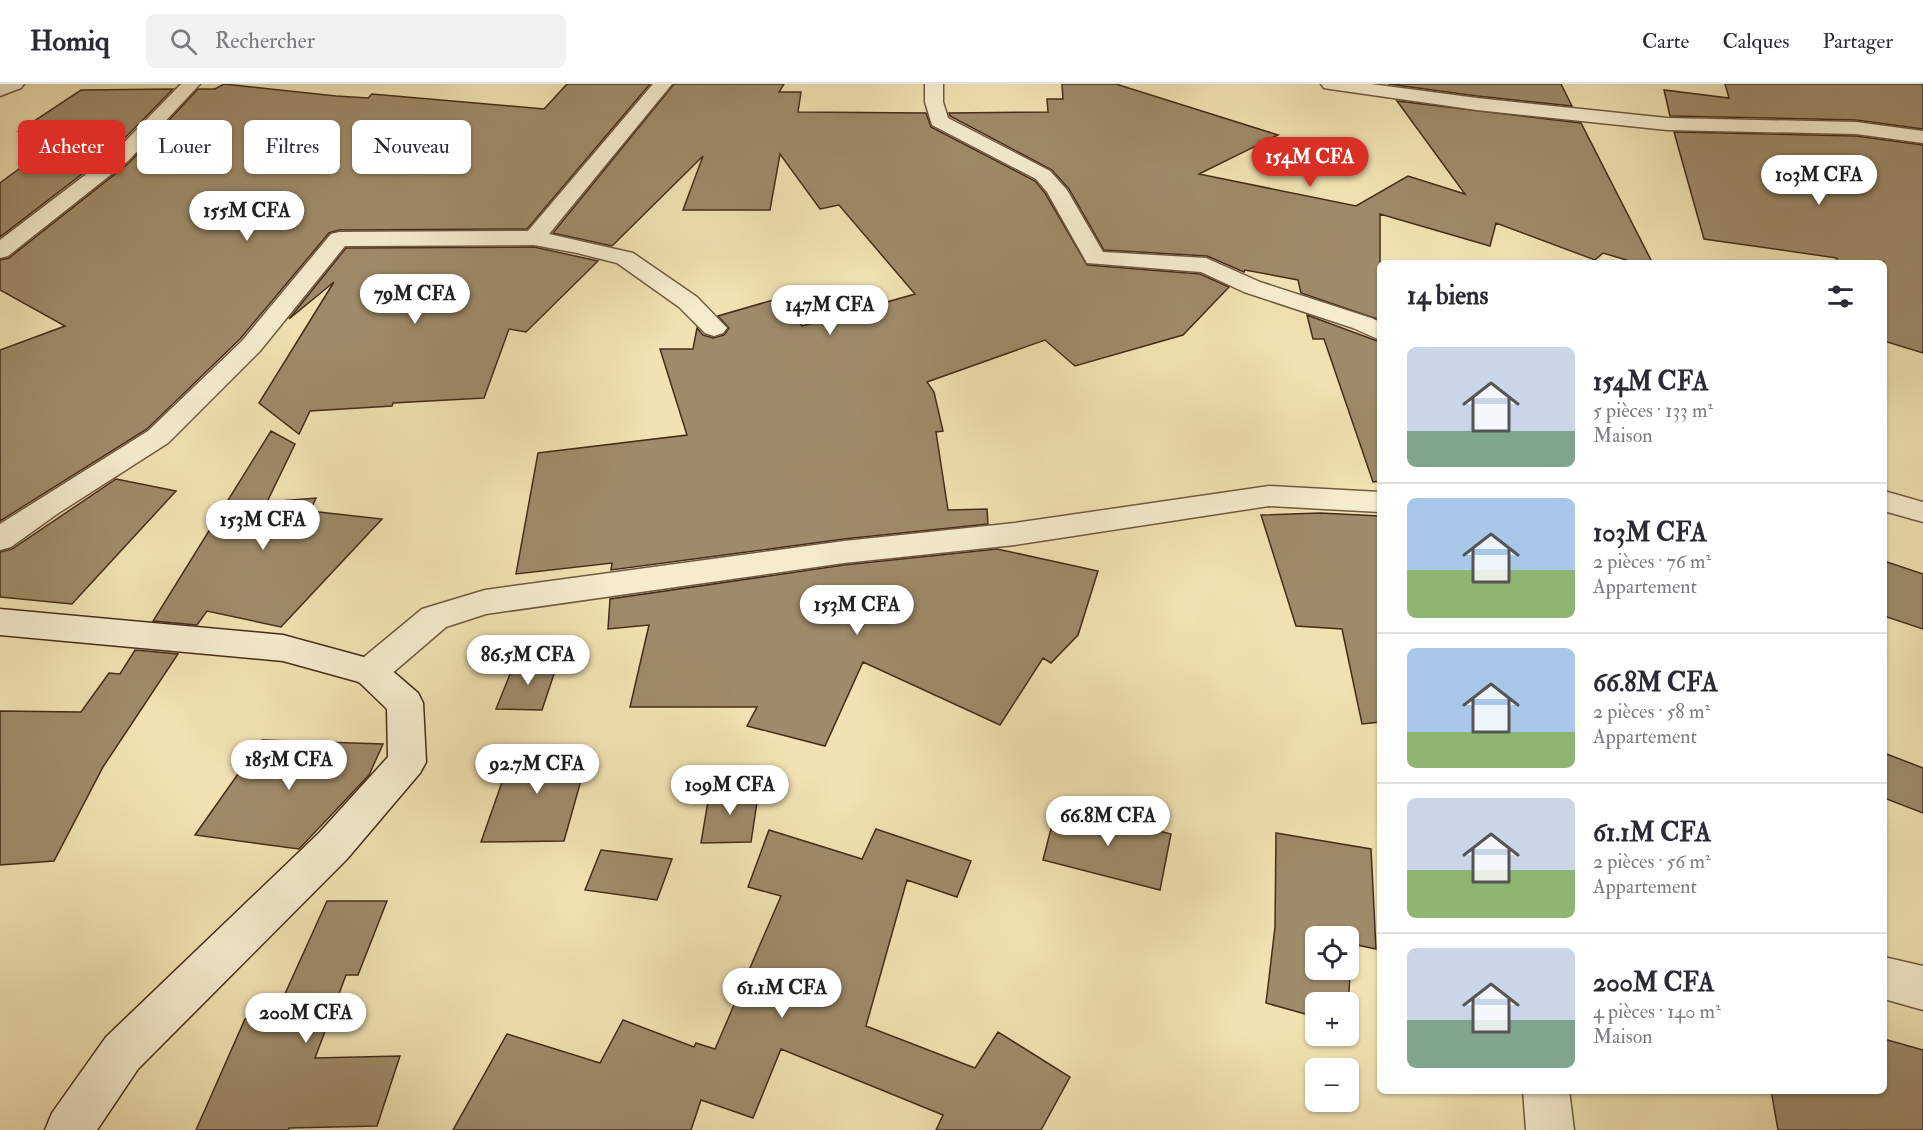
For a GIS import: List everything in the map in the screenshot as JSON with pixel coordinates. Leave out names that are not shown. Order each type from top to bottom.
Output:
[{"type":"street","points":[[0,90],[15,84]]},
{"type":"street","points":[[0,251],[121,157],[191,84]]},
{"type":"street","points":[[534,238],[663,84]]},
{"type":"street","points":[[934,84],[934,102],[939,121],[1043,175],[1056,190],[1095,258],[1206,265],[1252,288],[1362,323],[1377,330]]},
{"type":"street","points":[[1330,84],[1477,104],[1667,124],[1856,129],[1923,137]]},
{"type":"street","points":[[0,539],[46,507],[158,437],[251,345],[339,239],[534,238],[577,246],[625,258],[688,303],[714,328]]},
{"type":"street","points":[[370,672],[434,618],[485,602],[844,552],[1015,534],[1269,496],[1377,502]]},
{"type":"street","points":[[1887,502],[1923,512]]},
{"type":"street","points":[[1887,524],[1923,525]]},
{"type":"street","points":[[0,622],[283,648],[370,672],[405,703],[407,762],[333,846],[122,1053],[69,1130]]},
{"type":"street","points":[[1887,979],[1923,988]]},
{"type":"street","points":[[1546,1094],[1550,1130]]},
{"type":"building","points":[[224,84],[336,96],[368,98],[372,94],[544,109],[567,84],[650,84],[527,229],[339,230],[329,233],[240,339],[147,429],[0,521],[0,350],[65,326],[0,290],[0,260],[9,258],[115,174],[125,174],[125,166],[137,154],[137,174],[232,174],[232,120],[169,120],[198,89],[215,89]]},
{"type":"building","points":[[674,84],[784,84],[779,92],[801,92],[798,112],[926,113],[931,127],[1035,181],[1045,193],[1087,265],[1200,274],[1229,287],[1183,335],[1075,366],[1045,340],[927,382],[934,392],[943,431],[936,432],[948,510],[987,509],[988,524],[844,539],[611,570],[612,563],[516,574],[538,453],[687,435],[660,349],[693,349],[697,328],[703,335],[713,338],[724,335],[729,328],[718,316],[780,298],[802,326],[915,294],[839,205],[820,209],[780,154],[770,210],[683,210],[703,156],[612,246],[553,233]]},
{"type":"building","points":[[1062,84],[1116,84],[1278,135],[1199,174],[1356,206],[1408,176],[1465,194],[1397,101],[1581,123],[1651,260],[1626,260],[1603,253],[1595,260],[1496,223],[1490,246],[1380,214],[1377,319],[1301,293],[1298,280],[1245,270],[1244,272],[1207,256],[1104,250],[1069,189],[1052,170],[950,116],[949,113],[1048,112],[1047,99],[1063,99]]},
{"type":"building","points":[[1388,84],[1561,84],[1572,106],[1477,96]]},
{"type":"building","points":[[1725,84],[1923,84],[1923,129],[1856,120],[1670,116],[1664,90],[1729,98]]},
{"type":"building","points":[[173,89],[142,120],[137,120],[137,126],[125,138],[125,120],[36,120],[81,90]]},
{"type":"building","points":[[1674,132],[1856,136],[1923,145],[1923,353],[1887,342],[1887,260],[1836,260],[1837,258],[1704,239]]},
{"type":"building","points":[[18,170],[18,174],[82,174],[0,237],[0,183]]},
{"type":"building","points":[[534,247],[598,261],[526,332],[509,329],[484,398],[310,411],[299,434],[259,403],[334,282],[289,319],[346,248]]},
{"type":"building","points":[[1307,315],[1377,341],[1377,481],[1373,482],[1324,339],[1313,339]]},
{"type":"building","points":[[271,431],[295,444],[267,502],[316,498],[310,511],[382,519],[281,627],[207,611],[197,625],[153,621]]},
{"type":"building","points":[[116,479],[176,491],[72,604],[0,597],[0,552],[12,549]]},
{"type":"building","points":[[1320,513],[1377,516],[1377,722],[1362,724],[1342,629],[1296,626],[1261,515]]},
{"type":"building","points":[[997,549],[1098,571],[1078,635],[1051,663],[1043,658],[1000,725],[863,662],[825,746],[747,726],[757,707],[630,707],[649,625],[608,629],[610,599],[844,565]]},
{"type":"building","points":[[1887,562],[1923,574],[1923,629],[1887,617]]},
{"type":"building","points":[[135,650],[178,654],[103,767],[54,861],[0,865],[0,711],[81,712],[109,673],[120,674]]},
{"type":"building","points":[[515,662],[558,662],[542,710],[496,709]]},
{"type":"building","points":[[262,740],[383,744],[369,775],[299,849],[195,835]]},
{"type":"building","points":[[514,748],[590,748],[564,841],[481,842]]},
{"type":"building","points":[[1887,754],[1923,768],[1923,813],[1887,799]]},
{"type":"building","points":[[710,789],[759,789],[751,842],[701,843]]},
{"type":"building","points":[[1057,805],[1171,834],[1160,890],[1043,860]]},
{"type":"building","points":[[876,829],[971,861],[957,897],[907,880],[866,1026],[975,1068],[998,1032],[1070,1077],[1041,1130],[936,1130],[943,1115],[781,1049],[753,1118],[701,1100],[691,1130],[453,1130],[507,1034],[600,1063],[623,1020],[694,1047],[696,1043],[715,1049],[781,896],[748,887],[769,830],[862,859]]},
{"type":"building","points":[[1276,833],[1371,849],[1376,949],[1359,945],[1359,926],[1305,926],[1305,980],[1350,980],[1349,992],[1305,992],[1305,1014],[1266,1003],[1275,927]]},
{"type":"building","points":[[601,850],[672,859],[657,900],[585,890]]},
{"type":"building","points":[[327,901],[387,901],[358,975],[346,975],[315,1058],[400,1056],[377,1126],[289,1128],[289,1130],[196,1130],[245,1019],[274,1018]]},
{"type":"building","points":[[1887,1040],[1923,1050],[1923,1130],[1778,1130],[1772,1094],[1887,1094]]}]
